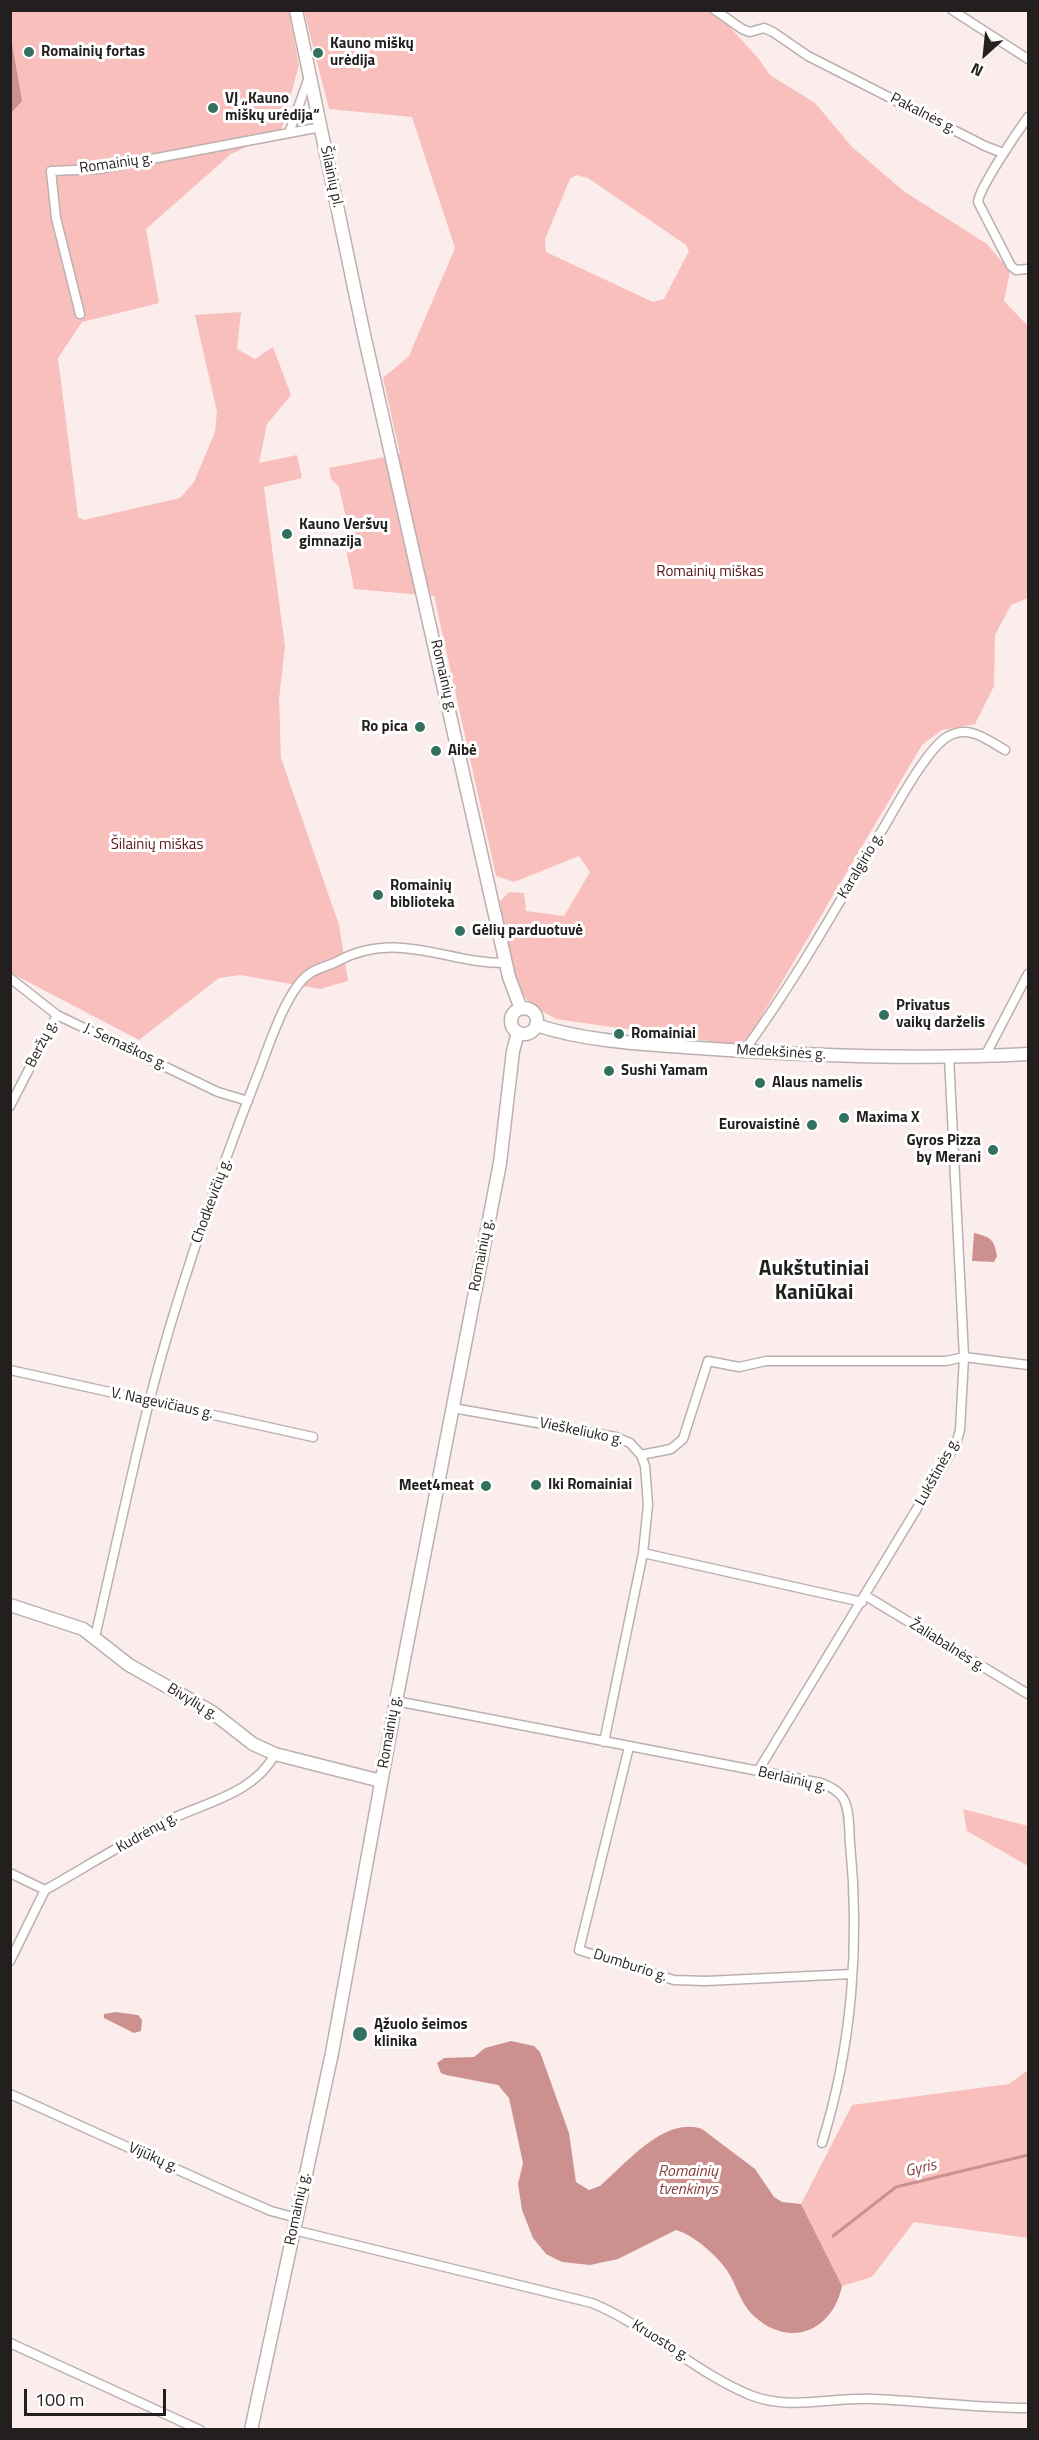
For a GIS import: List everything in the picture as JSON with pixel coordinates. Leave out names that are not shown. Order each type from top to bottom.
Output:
[{"type":"main road","name":"Šilainių pl.","points":[[296,10],[366,343]]},
{"type":"main road","name":"Romainių g.","points":[[366,343],[506,963],[520,1009]]},
{"type":"main road","points":[[520,1009],[533,1012],[536,1025],[531,1032],[518,1033],[511,1022],[513,1014],[520,1009]]},
{"type":"main road","name":"Medekšinės g.","points":[[536,1025],[554,1031],[653,1045],[744,1052],[887,1058],[1029,1054]]},
{"type":"main road","name":"Romainių g.","points":[[251,2430],[332,2053],[396,1701],[500,1163],[513,1051],[518,1033]]},
{"type":"main road","name":"Bivylių g.","points":[[10,1605],[74,1624],[95,1637],[129,1665],[189,1698],[253,1744],[276,1754],[381,1781]]},
{"type":"street","name":"Pakalnės g.","points":[[715,10],[742,29],[750,32],[764,28],[773,32],[808,56],[1003,153]]},
{"type":"street","points":[[952,10],[1029,59]]},
{"type":"street","points":[[289,133],[310,74]]},
{"type":"street","points":[[1029,117],[1003,153],[980,192],[978,202],[1011,266],[1016,270],[1029,269]]},
{"type":"street","name":"Romainių g.","points":[[80,314],[56,218],[51,171],[99,169],[321,127]]},
{"type":"street","name":"Karalgirio g.","points":[[744,1052],[782,995],[909,785],[939,743],[961,731],[971,731],[1005,750]]},
{"type":"street","name":"Chodkevičių g.","points":[[95,1637],[150,1401],[194,1250],[282,1013],[308,974],[346,956],[391,948],[413,948],[448,954],[483,964],[506,963]]},
{"type":"street","points":[[985,1056],[1029,974]]},
{"type":"street","name":"J. Semaškos g.","points":[[10,978],[57,1014],[218,1092],[248,1101]]},
{"type":"street","name":"Beržų g.","points":[[10,1106],[57,1014]]},
{"type":"street","name":"Lukštinės g.","points":[[758,1771],[956,1444],[960,1430],[964,1357],[949,1057]]},
{"type":"street","points":[[640,1455],[671,1449],[683,1439],[708,1361],[739,1367],[766,1361],[946,1361],[964,1357],[1029,1365]]},
{"type":"street","name":"V. Nagevičiaus g.","points":[[10,1370],[313,1437]]},
{"type":"street","name":"Vieškeliuko g.","points":[[453,1408],[616,1437],[630,1443],[640,1455],[645,1466],[648,1505],[643,1553],[604,1742]]},
{"type":"street","points":[[643,1553],[864,1599]]},
{"type":"street","name":"Žaliabalnės g.","points":[[864,1599],[1029,1694]]},
{"type":"street","name":"Berlainių g.","points":[[396,1701],[821,1783],[843,1797],[846,1805],[851,1857],[855,1955],[842,2069],[822,2142]]},
{"type":"street","name":"Dumburio g.","points":[[629,1747],[579,1950],[674,1980],[706,1981],[852,1974]]},
{"type":"street","name":"Kudrėnų g.","points":[[45,1890],[161,1824],[232,1795],[270,1765],[276,1754]]},
{"type":"street","points":[[10,1874],[45,1890],[10,1961]]},
{"type":"street","name":"Vijūkų g.","points":[[10,2094],[296,2224]]},
{"type":"street","name":"Kruosto g.","points":[[296,2224],[592,2303],[614,2312],[730,2385],[752,2396],[780,2403],[870,2399],[990,2408],[1029,2408]]},
{"type":"street","points":[[10,2343],[200,2430]]},
{"type":"green space","name":"Šilainių miškas","points":[[10,11],[289,11],[299,65],[281,131],[231,154],[146,229],[159,303],[82,322],[58,358],[78,517],[84,520],[180,498],[194,482],[215,432],[217,412],[195,315],[241,312],[237,349],[255,359],[273,347],[291,395],[267,424],[259,463],[297,455],[302,478],[264,487],[285,647],[279,699],[281,758],[339,925],[348,981],[320,989],[240,975],[219,978],[139,1040],[11,973]]},
{"type":"green space","name":"Romainių miškas","points":[[304,11],[718,11],[770,75],[815,103],[852,147],[905,192],[987,244],[1010,271],[1004,301],[1028,326],[1028,598],[1011,605],[995,635],[994,686],[975,724],[942,730],[922,745],[744,1046],[556,1019],[531,1005],[514,982],[500,901],[509,892],[524,893],[526,911],[564,916],[590,872],[579,856],[514,882],[496,876],[434,596],[354,589],[347,554],[350,535],[339,487],[331,479],[329,468],[400,454],[383,378],[409,356],[455,248],[412,117],[329,109]],"holes":[[[576,175],[588,178],[686,245],[689,251],[664,299],[653,302],[546,252],[545,239],[570,179]]]},
{"type":"green space","points":[[963,1809],[1028,1826],[1028,1866],[967,1831]]},
{"type":"green space","points":[[1028,2070],[1028,2238],[914,2222],[872,2277],[842,2286],[801,2204],[852,2105],[1009,2084]]},
{"type":"water","points":[[11,38],[22,101],[10,113]]},
{"type":"water","points":[[974,1233],[993,1242],[997,1256],[994,1262],[972,1261]]},
{"type":"water","points":[[116,2012],[138,2015],[142,2020],[141,2031],[134,2033],[104,2018],[104,2014]]},
{"type":"water","name":"Romainių tvenkinys","points":[[511,2041],[534,2046],[540,2052],[569,2133],[576,2182],[589,2190],[600,2186],[646,2144],[660,2136],[674,2129],[688,2127],[702,2129],[755,2169],[774,2197],[782,2202],[801,2204],[842,2286],[830,2314],[820,2324],[796,2333],[783,2332],[769,2327],[747,2308],[731,2277],[715,2256],[691,2237],[676,2230],[618,2259],[590,2265],[562,2262],[546,2254],[533,2238],[522,2210],[518,2184],[523,2163],[509,2098],[498,2085],[441,2073],[437,2063],[444,2058],[474,2057],[485,2048]]},
{"type":"waterway","name":"Gyris","points":[[833,2236],[896,2187],[1028,2155]]},
{"type":"place","name":"Romainių fortas","points":[[29,52]]},
{"type":"place","name":"Kauno miškų urėdija","points":[[318,53]]},
{"type":"place","name":"VĮ „Kauno miškų urėdija“","points":[[213,108]]},
{"type":"place","name":"Kauno Veršvų gimnazija","points":[[287,534]]},
{"type":"place","name":"Ro pica","points":[[420,727]]},
{"type":"place","name":"Aibė","points":[[436,751]]},
{"type":"place","name":"Romainių biblioteka","points":[[378,895]]},
{"type":"place","name":"Gėlių parduotuvė","points":[[460,931]]},
{"type":"place","name":"Privatus vaikų darželis","points":[[884,1015]]},
{"type":"place","name":"Romainiai","points":[[619,1034]]},
{"type":"place","name":"Sushi Yamam","points":[[609,1071]]},
{"type":"place","name":"Alaus namelis","points":[[760,1083]]},
{"type":"place","name":"Maxima X","points":[[844,1118]]},
{"type":"place","name":"Eurovaistinė","points":[[812,1125]]},
{"type":"place","name":"Gyros Pizza by Merani","points":[[993,1150]]},
{"type":"place","name":"Iki Romainiai","points":[[536,1485]]},
{"type":"place","name":"Meet4meat","points":[[486,1486]]},
{"type":"place","name":"Ąžuolo šeimos klinika","points":[[360,2034]]},
{"type":"district","name":"Aukštutiniai Kaniūkai","points":[[814,1282]]}]
